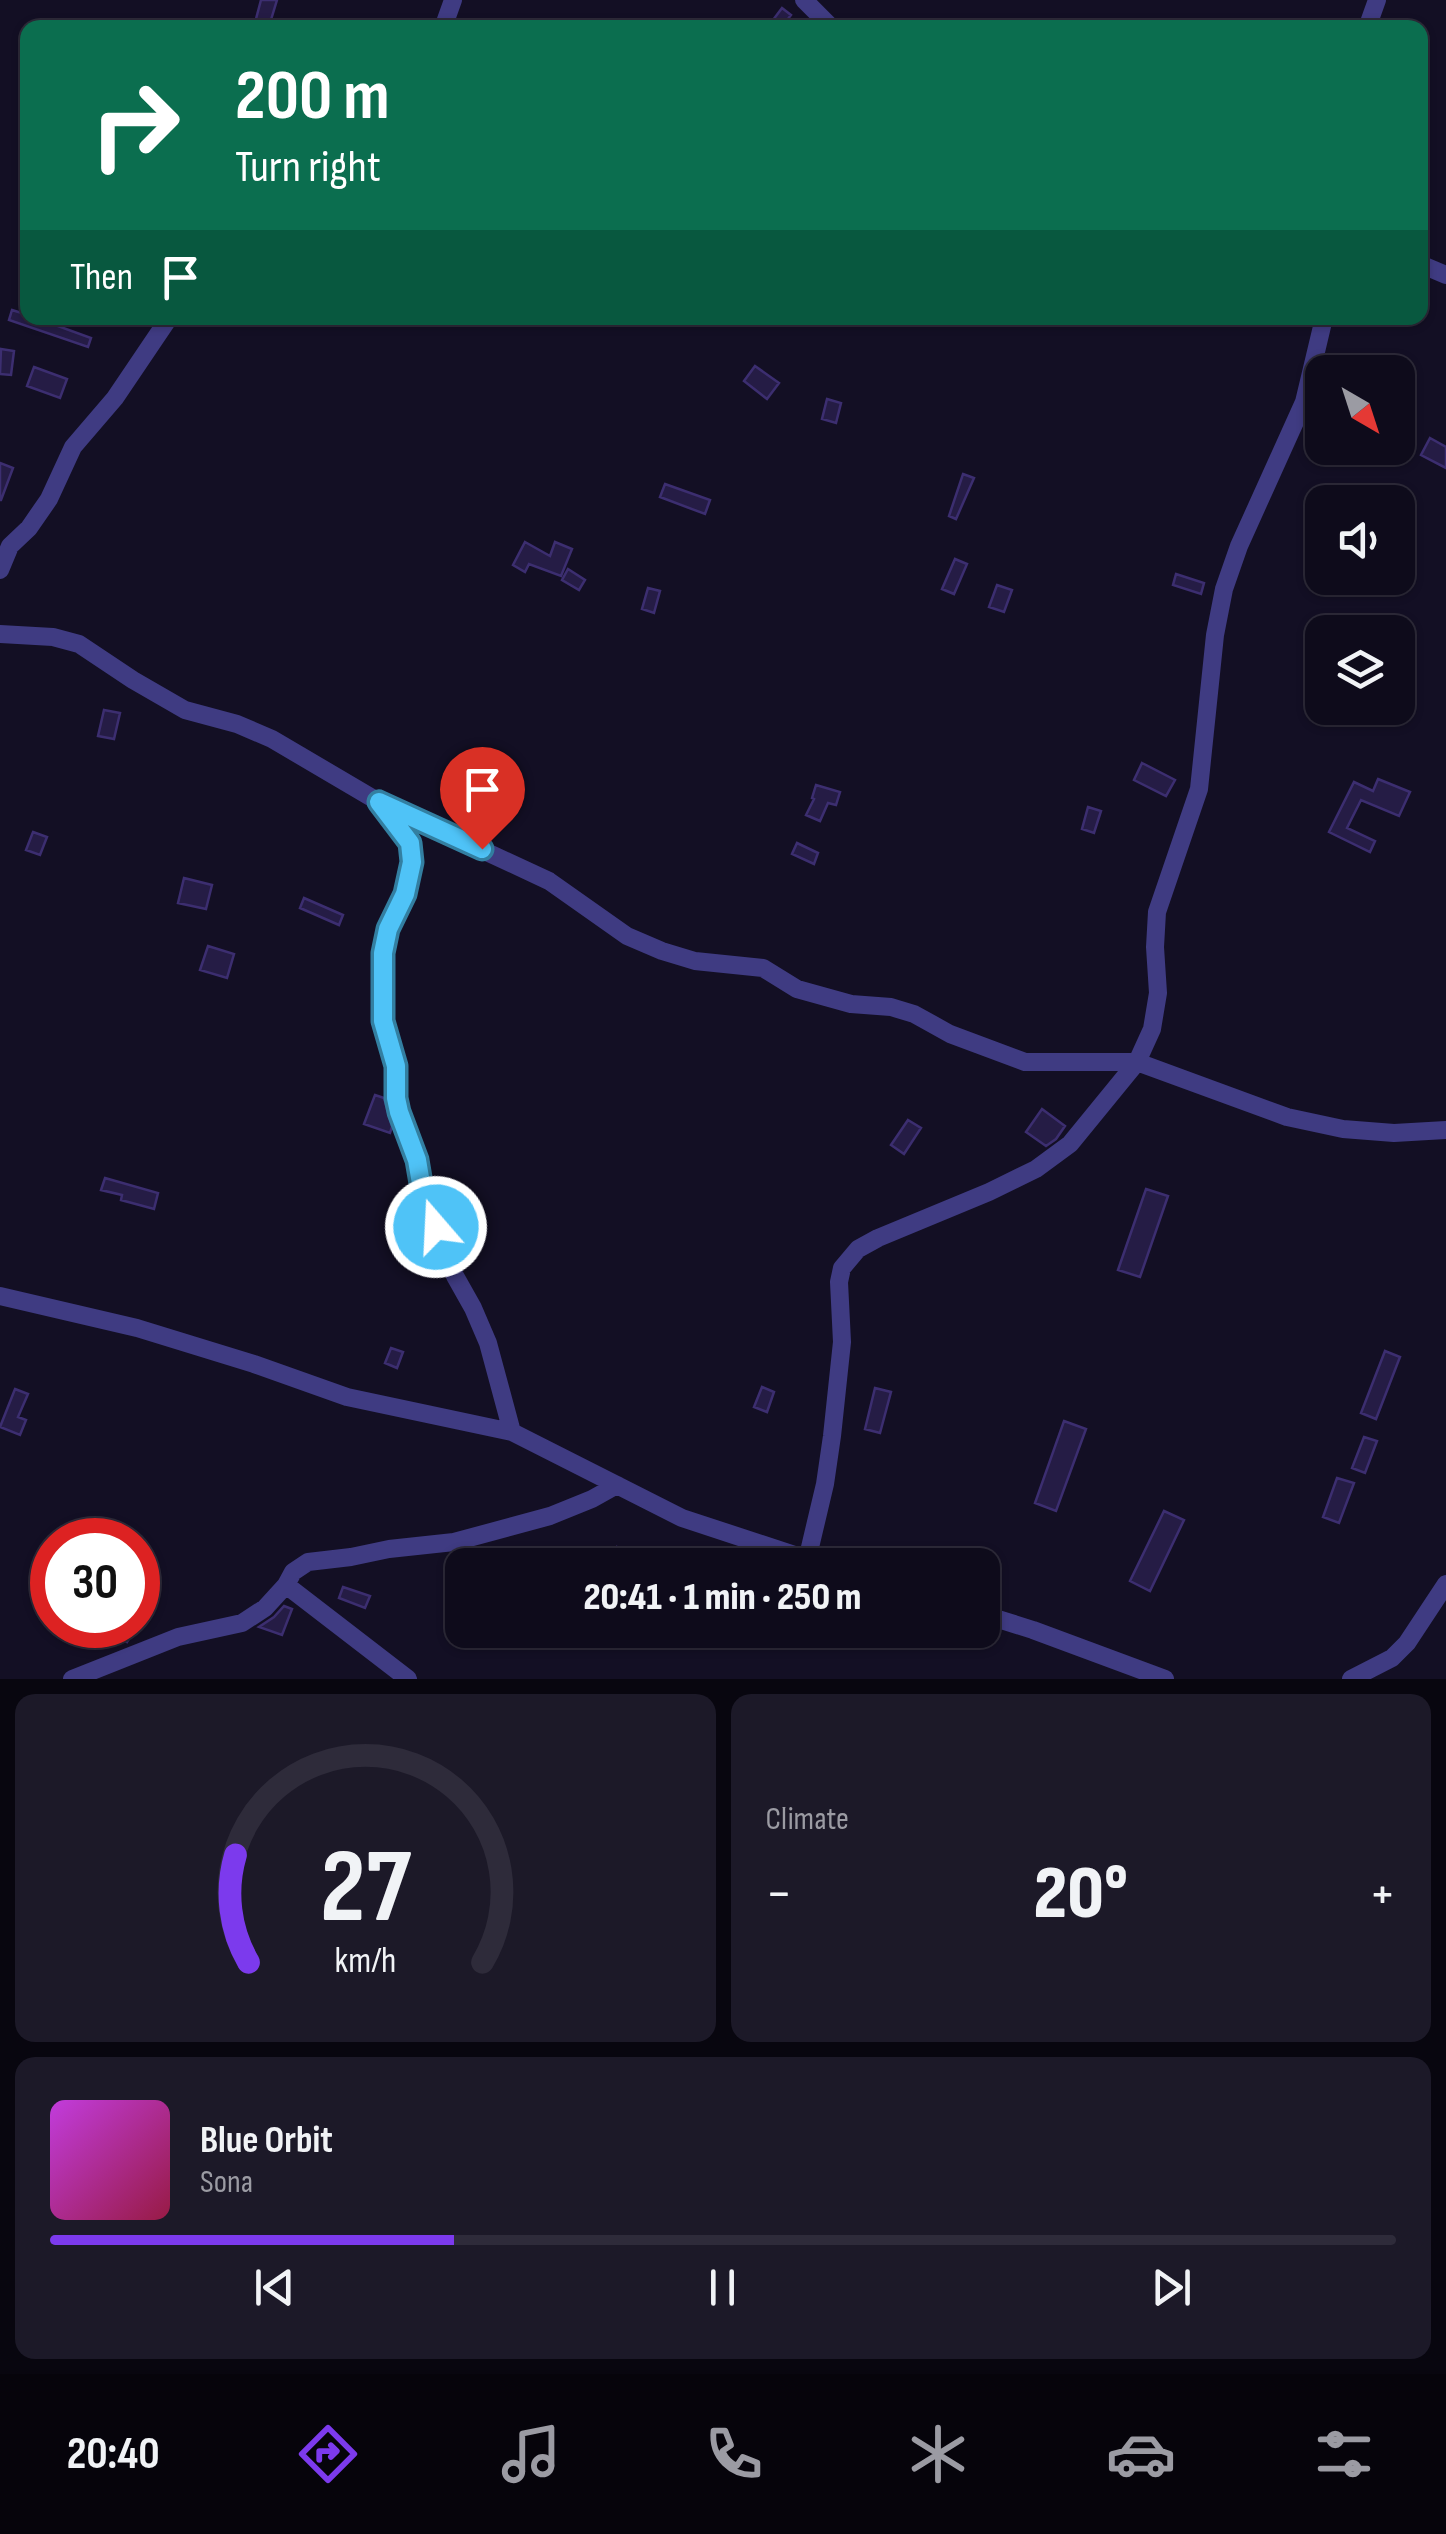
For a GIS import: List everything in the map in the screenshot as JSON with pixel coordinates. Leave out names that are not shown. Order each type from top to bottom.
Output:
[{"type":"street","points":[[804,0],[824,20]]},
{"type":"street","points":[[0,570],[10,546],[29,528],[48,500],[73,447],[115,398],[164,325]]},
{"type":"street","points":[[817,1548],[842,1342],[842,1268],[858,1249],[878,1238],[1036,1169],[1070,1144],[1137,1062],[1152,1029],[1158,994],[1157,912],[1198,789],[1215,635],[1224,590],[1304,402],[1322,325]]},
{"type":"street","points":[[0,634],[53,637],[79,644],[185,710],[237,724],[272,739],[379,802],[548,881],[627,936],[662,951],[695,962],[764,968],[797,989],[851,1004],[890,1007],[914,1014],[950,1034],[1026,1062],[1137,1062],[1287,1117],[1342,1129],[1394,1133],[1446,1130]]},
{"type":"street","points":[[379,802],[410,843],[412,862],[405,894],[388,929],[383,953],[383,1021],[396,1066],[396,1098],[417,1160],[423,1195],[455,1276],[488,1343],[512,1432]]},
{"type":"street","points":[[0,1296],[136,1328],[347,1397],[512,1432],[682,1518],[773,1548]]},
{"type":"street","points":[[72,1679],[178,1637],[242,1623],[266,1608],[293,1572],[308,1562],[454,1542],[550,1516],[618,1485]]},
{"type":"street","points":[[1351,1679],[1400,1651],[1446,1584]]},
{"type":"street","points":[[286,1585],[408,1679]]},
{"type":"street","points":[[1000,1620],[1165,1679]]},
{"type":"building","points":[[261,0],[277,0],[271,20],[256,19]]},
{"type":"building","points":[[782,8],[791,15],[787,20],[773,20]]},
{"type":"building","points":[[12,310],[20,312],[20,324],[9,320]]},
{"type":"building","points":[[24,325],[55,325],[91,338],[88,347]]},
{"type":"building","points":[[1,349],[14,351],[11,375],[0,374]]},
{"type":"building","points":[[755,366],[779,383],[767,399],[744,381]]},
{"type":"building","points":[[34,367],[67,379],[60,398],[27,386]]},
{"type":"building","points":[[827,399],[841,403],[836,423],[822,419]]},
{"type":"building","points":[[1430,438],[1446,447],[1446,468],[1421,455]]},
{"type":"building","points":[[0,463],[13,468],[1,500],[0,500]]},
{"type":"building","points":[[963,474],[974,478],[956,519],[949,516]]},
{"type":"building","points":[[665,484],[710,500],[705,514],[660,497]]},
{"type":"building","points":[[525,542],[550,556],[555,542],[572,549],[561,576],[529,564],[525,572],[513,565]]},
{"type":"building","points":[[955,559],[967,564],[954,594],[942,589]]},
{"type":"building","points":[[568,569],[585,580],[579,590],[562,580]]},
{"type":"building","points":[[1176,574],[1204,583],[1201,594],[1173,585]]},
{"type":"building","points":[[997,585],[1012,590],[1004,612],[989,607]]},
{"type":"building","points":[[648,588],[660,591],[654,613],[642,609]]},
{"type":"building","points":[[104,710],[120,713],[114,739],[98,736]]},
{"type":"building","points":[[1142,763],[1175,780],[1166,796],[1134,780]]},
{"type":"building","points":[[1378,779],[1410,792],[1399,816],[1361,800],[1347,828],[1375,841],[1370,852],[1329,832],[1354,782],[1373,791]]},
{"type":"building","points":[[816,785],[840,792],[836,805],[828,803],[820,821],[806,815]]},
{"type":"building","points":[[1088,807],[1101,811],[1094,833],[1082,829]]},
{"type":"building","points":[[33,832],[47,837],[40,855],[26,850]]},
{"type":"building","points":[[797,843],[818,853],[814,864],[792,854]]},
{"type":"building","points":[[184,878],[212,885],[206,909],[178,903]]},
{"type":"building","points":[[304,898],[343,915],[339,925],[300,908]]},
{"type":"building","points":[[208,946],[234,954],[227,978],[200,970]]},
{"type":"building","points":[[375,1095],[384,1098],[390,1133],[364,1124]]},
{"type":"building","points":[[1042,1109],[1065,1126],[1046,1146],[1026,1132]]},
{"type":"building","points":[[908,1120],[921,1128],[904,1154],[891,1145]]},
{"type":"building","points":[[105,1178],[158,1193],[154,1209],[101,1190]]},
{"type":"building","points":[[1146,1189],[1168,1196],[1140,1277],[1118,1270]]},
{"type":"building","points":[[391,1348],[403,1352],[397,1368],[385,1363]]},
{"type":"building","points":[[1385,1351],[1400,1357],[1376,1419],[1361,1413]]},
{"type":"building","points":[[762,1387],[774,1392],[767,1412],[754,1407]]},
{"type":"building","points":[[875,1388],[891,1392],[880,1433],[865,1429]]},
{"type":"building","points":[[15,1389],[28,1394],[18,1417],[26,1420],[20,1435],[0,1427]]},
{"type":"building","points":[[1064,1421],[1086,1429],[1056,1511],[1035,1503]]},
{"type":"building","points":[[1364,1437],[1377,1441],[1365,1473],[1352,1468]]},
{"type":"building","points":[[1337,1478],[1354,1483],[1339,1523],[1323,1517]]},
{"type":"building","points":[[1164,1511],[1184,1520],[1150,1591],[1130,1581]]},
{"type":"building","points":[[343,1587],[370,1596],[365,1608],[339,1598]]},
{"type":"building","points":[[284,1606],[292,1609],[282,1635],[259,1627],[274,1617]]},
{"type":"route","points":[[436,1227],[399,1112],[396,1066],[383,1021],[383,953],[388,929],[405,894],[412,862],[410,843],[379,802],[482,849]]}]
